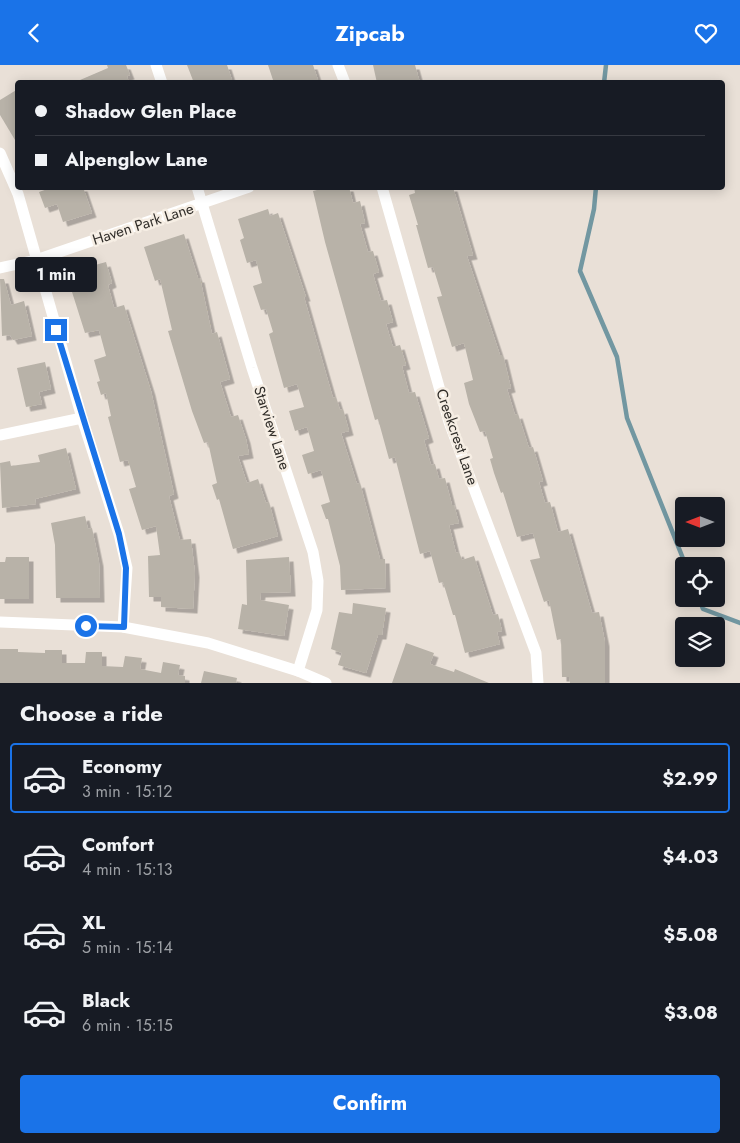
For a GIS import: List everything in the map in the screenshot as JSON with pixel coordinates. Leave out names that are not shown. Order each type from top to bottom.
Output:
[{"type":"street","points":[[156,65],[161,80]]},
{"type":"street","points":[[338,65],[344,80]]},
{"type":"street","points":[[0,153],[15,188]]},
{"type":"street","points":[[16,190],[82,418],[119,534],[126,568],[124,627]]},
{"type":"street","name":"Starview Lane","points":[[198,190],[252,368],[313,552],[318,581],[317,610],[298,671]]},
{"type":"street","name":"Haven Park Lane","points":[[0,268],[36,260],[241,190]]},
{"type":"street","name":"Creekcrest Lane","points":[[383,190],[449,422],[536,653],[538,683]]},
{"type":"street","points":[[0,435],[82,418]]},
{"type":"street","points":[[0,622],[124,627],[208,643],[298,671],[326,683]]},
{"type":"building","points":[[107,65],[126,65],[130,75],[127,76],[128,80],[80,80],[108,68]]},
{"type":"building","points":[[187,65],[227,65],[232,80],[193,80]]},
{"type":"building","points":[[268,65],[313,65],[318,80],[273,80]]},
{"type":"building","points":[[373,65],[415,65],[419,80],[376,80]]},
{"type":"building","points":[[15,91],[15,140],[0,115],[0,100]]},
{"type":"building","points":[[45,190],[84,190],[92,213],[63,222],[57,204],[45,208],[39,192]]},
{"type":"building","points":[[350,190],[353,203],[360,201],[365,223],[360,224],[368,252],[373,251],[379,272],[373,274],[381,301],[387,300],[393,322],[386,324],[393,347],[400,345],[406,365],[402,366],[409,393],[415,392],[429,438],[424,440],[431,465],[435,464],[439,479],[445,478],[459,523],[449,525],[456,553],[459,552],[462,560],[474,556],[493,615],[498,614],[502,631],[497,632],[500,644],[465,653],[455,615],[453,615],[443,582],[439,583],[430,551],[420,554],[395,457],[389,459],[378,419],[375,420],[325,242],[313,191]]},
{"type":"building","points":[[414,190],[454,190],[473,255],[467,256],[500,355],[503,355],[511,388],[507,389],[515,415],[518,414],[529,448],[533,447],[543,481],[539,482],[545,503],[550,502],[558,532],[568,529],[592,613],[599,612],[605,642],[605,683],[570,683],[569,677],[562,677],[561,639],[557,640],[549,600],[544,602],[530,560],[540,558],[533,533],[517,537],[503,492],[501,493],[494,473],[490,459],[493,458],[485,431],[480,432],[469,404],[464,383],[473,380],[464,343],[452,347],[437,297],[442,296],[433,267],[428,268],[416,225],[418,225],[409,195],[415,193]]},
{"type":"building","points":[[268,209],[270,216],[278,213],[306,297],[304,297],[333,398],[336,397],[340,410],[343,409],[349,431],[341,433],[357,484],[360,483],[380,559],[385,559],[386,588],[341,590],[340,566],[328,519],[326,519],[321,505],[330,502],[321,470],[308,474],[302,455],[314,451],[307,427],[295,431],[289,411],[304,407],[297,384],[284,388],[269,334],[273,332],[266,309],[261,310],[253,286],[262,283],[256,260],[247,263],[240,240],[244,238],[238,219]]},
{"type":"building","points":[[184,234],[198,278],[200,278],[212,334],[217,332],[230,379],[220,382],[231,417],[238,415],[246,439],[249,454],[238,456],[247,483],[258,479],[266,503],[269,502],[278,536],[233,549],[219,499],[217,500],[212,485],[217,483],[208,442],[204,443],[192,411],[168,331],[172,330],[160,279],[155,281],[144,247]]},
{"type":"building","points":[[106,262],[112,283],[108,285],[114,308],[124,305],[151,391],[174,494],[169,496],[180,540],[191,539],[195,573],[193,609],[161,607],[161,597],[149,597],[148,556],[160,555],[156,526],[142,530],[129,489],[136,487],[128,460],[120,462],[108,417],[111,416],[106,393],[101,395],[97,382],[100,381],[94,360],[106,356],[99,330],[85,333],[66,273]]},
{"type":"building","points":[[0,279],[4,279],[11,305],[24,301],[32,336],[13,340],[10,335],[2,336]]},
{"type":"building","points":[[45,362],[51,389],[39,392],[42,404],[26,407],[17,368]]},
{"type":"building","points":[[66,448],[76,489],[35,499],[36,504],[2,508],[0,463],[10,461],[11,466],[40,462],[38,455]]},
{"type":"building","points":[[85,516],[88,529],[92,528],[99,562],[100,598],[56,598],[55,545],[51,523]]},
{"type":"building","points":[[6,557],[29,557],[29,599],[0,599],[0,562],[5,562]]},
{"type":"building","points":[[289,557],[291,592],[261,593],[260,600],[289,605],[284,636],[238,629],[242,604],[247,605],[246,560]]},
{"type":"building","points":[[353,603],[386,608],[382,635],[378,635],[366,673],[338,665],[342,653],[331,649],[339,612],[352,614]]},
{"type":"building","points":[[406,643],[434,653],[430,664],[454,672],[455,669],[489,683],[392,683]]},
{"type":"building","points":[[0,649],[18,649],[18,652],[45,653],[45,650],[62,650],[62,663],[85,663],[86,652],[102,652],[102,666],[123,667],[125,656],[142,658],[140,669],[161,673],[163,662],[180,665],[178,675],[185,676],[185,683],[0,683]]},
{"type":"building","points":[[204,671],[237,678],[236,683],[201,683]]},
{"type":"waterway","points":[[604,80],[606,65]]},
{"type":"waterway","points":[[596,190],[594,209],[580,271],[617,357],[627,418],[682,557]]},
{"type":"waterway","points":[[702,607],[703,609],[740,623]]},
{"type":"route","points":[[56,330],[119,534],[126,568],[124,627],[86,626]]}]
